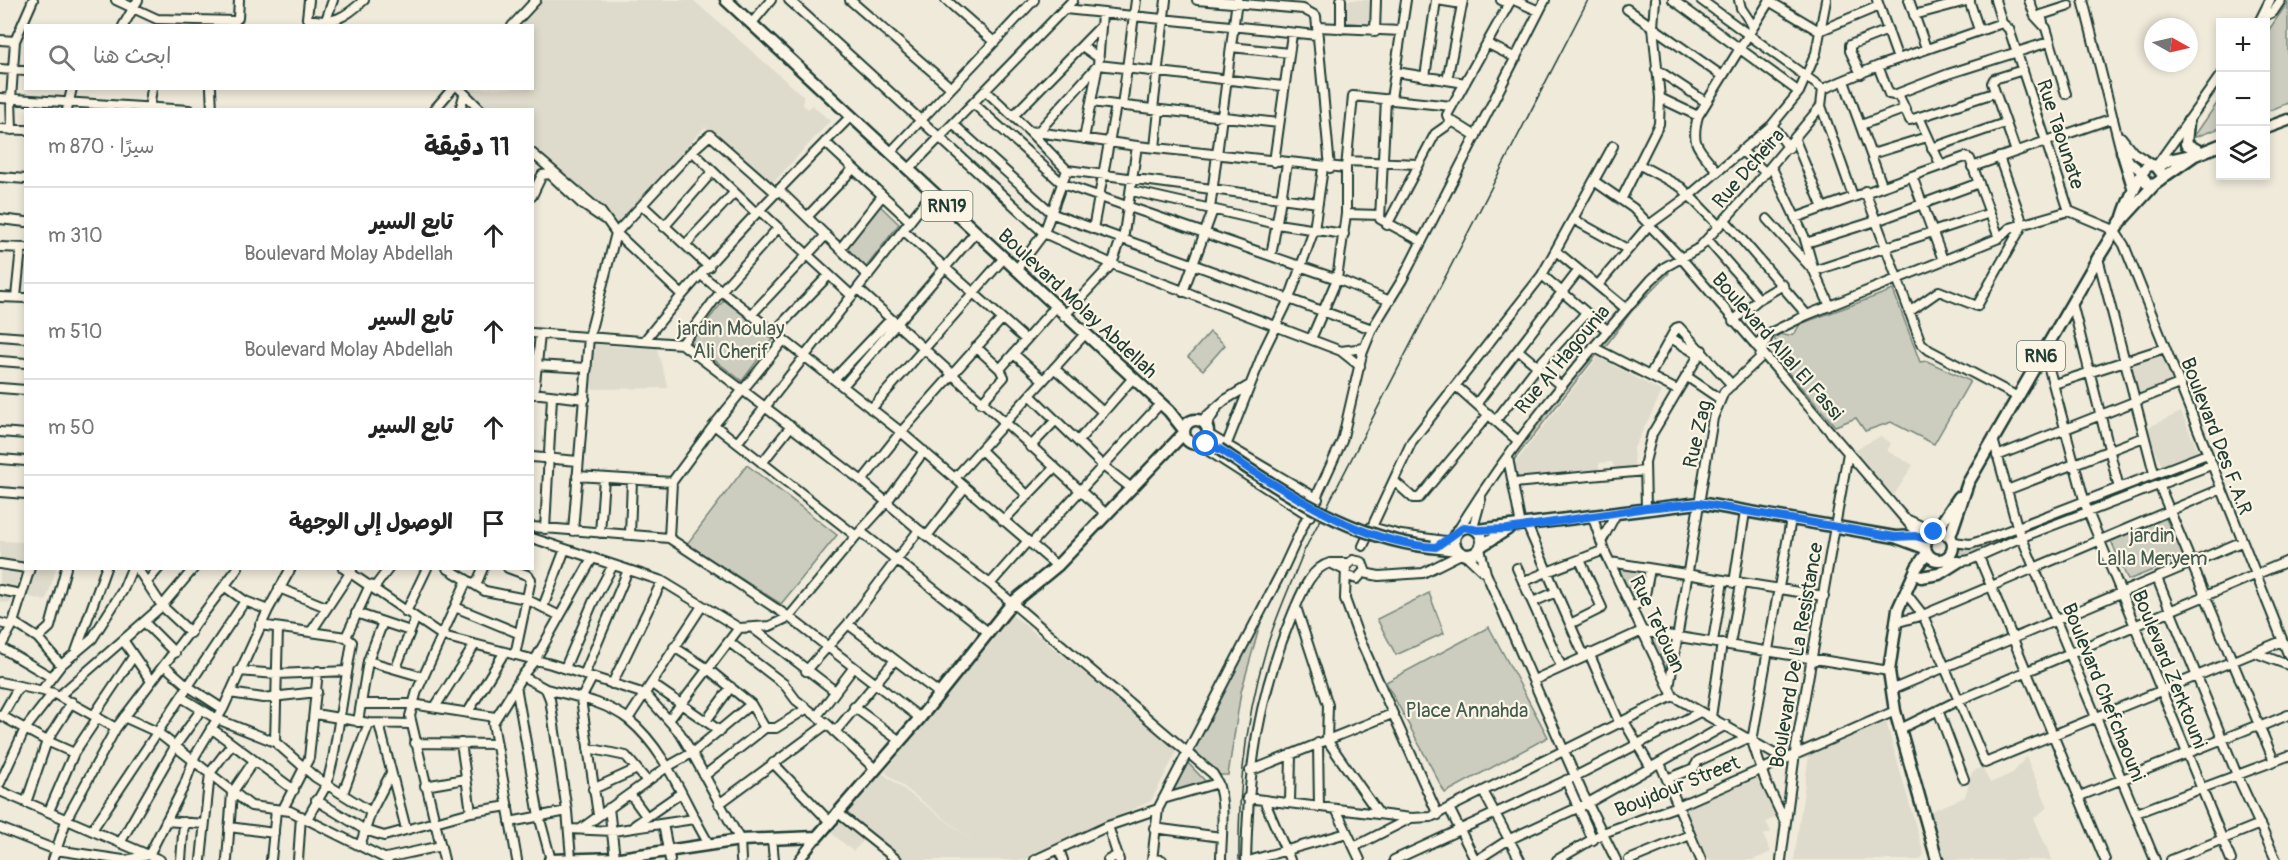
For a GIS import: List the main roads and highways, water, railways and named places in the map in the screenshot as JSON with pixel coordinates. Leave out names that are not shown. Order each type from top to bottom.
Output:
[{"type":"main road","name":"Boulevard Molay Abdellah","points":[[726,0],[1164,407],[1184,431]]},
{"type":"main road","points":[[2270,126],[2288,120]]},
{"type":"main road","points":[[2188,122],[2186,144],[2198,153]]},
{"type":"main road","name":"RN6","points":[[1937,860],[1894,711],[1891,690],[1889,671],[1895,623],[1905,592],[1916,579],[1953,548],[1952,539],[1964,492],[2044,350],[2118,226],[2146,167],[2156,166],[2216,146]]},
{"type":"main road","points":[[2122,151],[2134,190]]},
{"type":"main road","name":"RN6","points":[[2118,226],[2158,181],[2198,153]]},
{"type":"main road","points":[[2143,174],[2145,182],[2158,181],[2156,166]]},
{"type":"main road","name":"Boulevard Molay Abdellah","points":[[1164,407],[1210,434],[1255,473],[1353,528],[1399,543],[1445,541],[1462,553]]},
{"type":"main road","points":[[553,860],[619,859],[669,855],[709,844],[740,840],[817,837],[940,694],[1012,603],[1057,566],[1130,487],[1167,453],[1188,422],[1210,434]]},
{"type":"main road","name":"RN19","points":[[1184,431],[1187,440],[1197,443]]},
{"type":"main road","name":"Boulevard Molay Abdellah","points":[[1197,443],[1210,434]]},
{"type":"main road","points":[[1167,453],[1197,443]]},
{"type":"main road","name":"RN6","points":[[1916,579],[1929,540],[1956,499],[1964,492]]},
{"type":"main road","name":"RN19","points":[[1445,541],[1464,527],[1508,529],[1646,508],[1699,503],[1895,537],[1915,536],[1929,540]]},
{"type":"main road","points":[[1475,529],[1481,536],[1481,547]]},
{"type":"main road","name":"RN19","points":[[1462,553],[1474,554],[1508,529]]},
{"type":"main road","points":[[1941,559],[1929,540],[1952,539]]},
{"type":"main road","points":[[1445,541],[1462,553]]},
{"type":"main road","points":[[1916,579],[1939,574],[1958,562]]},
{"type":"railway","points":[[1239,860],[1240,806],[1249,725],[1260,672],[1275,622],[1304,551],[1588,0]]},
{"type":"park label","name":"jardin Moulay Ali Cherif","points":[[731,340]]},
{"type":"park label","name":"jardin Lalla Meryem","points":[[2152,546]]},
{"type":"park label","name":"Place Annahda","points":[[1467,710]]}]
